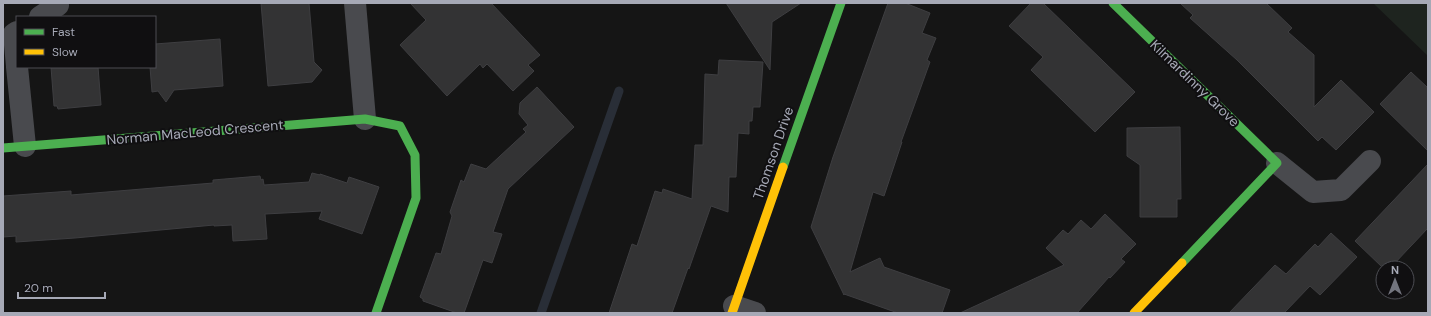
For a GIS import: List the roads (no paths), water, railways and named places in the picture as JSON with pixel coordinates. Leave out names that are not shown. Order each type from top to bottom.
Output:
[{"type":"street","points":[[355,3],[365,119]]},
{"type":"street","name":"Thomson Drive","points":[[733,309],[841,3]]},
{"type":"street","name":"Kilmardinny Grove","points":[[1113,3],[1277,163],[1313,192],[1341,190],[1370,161]]},
{"type":"street","points":[[42,16],[58,5]]},
{"type":"street","points":[[11,32],[16,60]]},
{"type":"street","points":[[17,68],[25,146]]},
{"type":"street","name":"Norman MacLeod Crescent","points":[[3,148],[365,119],[400,126],[415,155],[416,198],[376,313]]},
{"type":"street","points":[[1134,313],[1277,163]]},
{"type":"street","points":[[733,309],[755,313]]},
{"type":"waterway","points":[[541,313],[619,91]]}]
